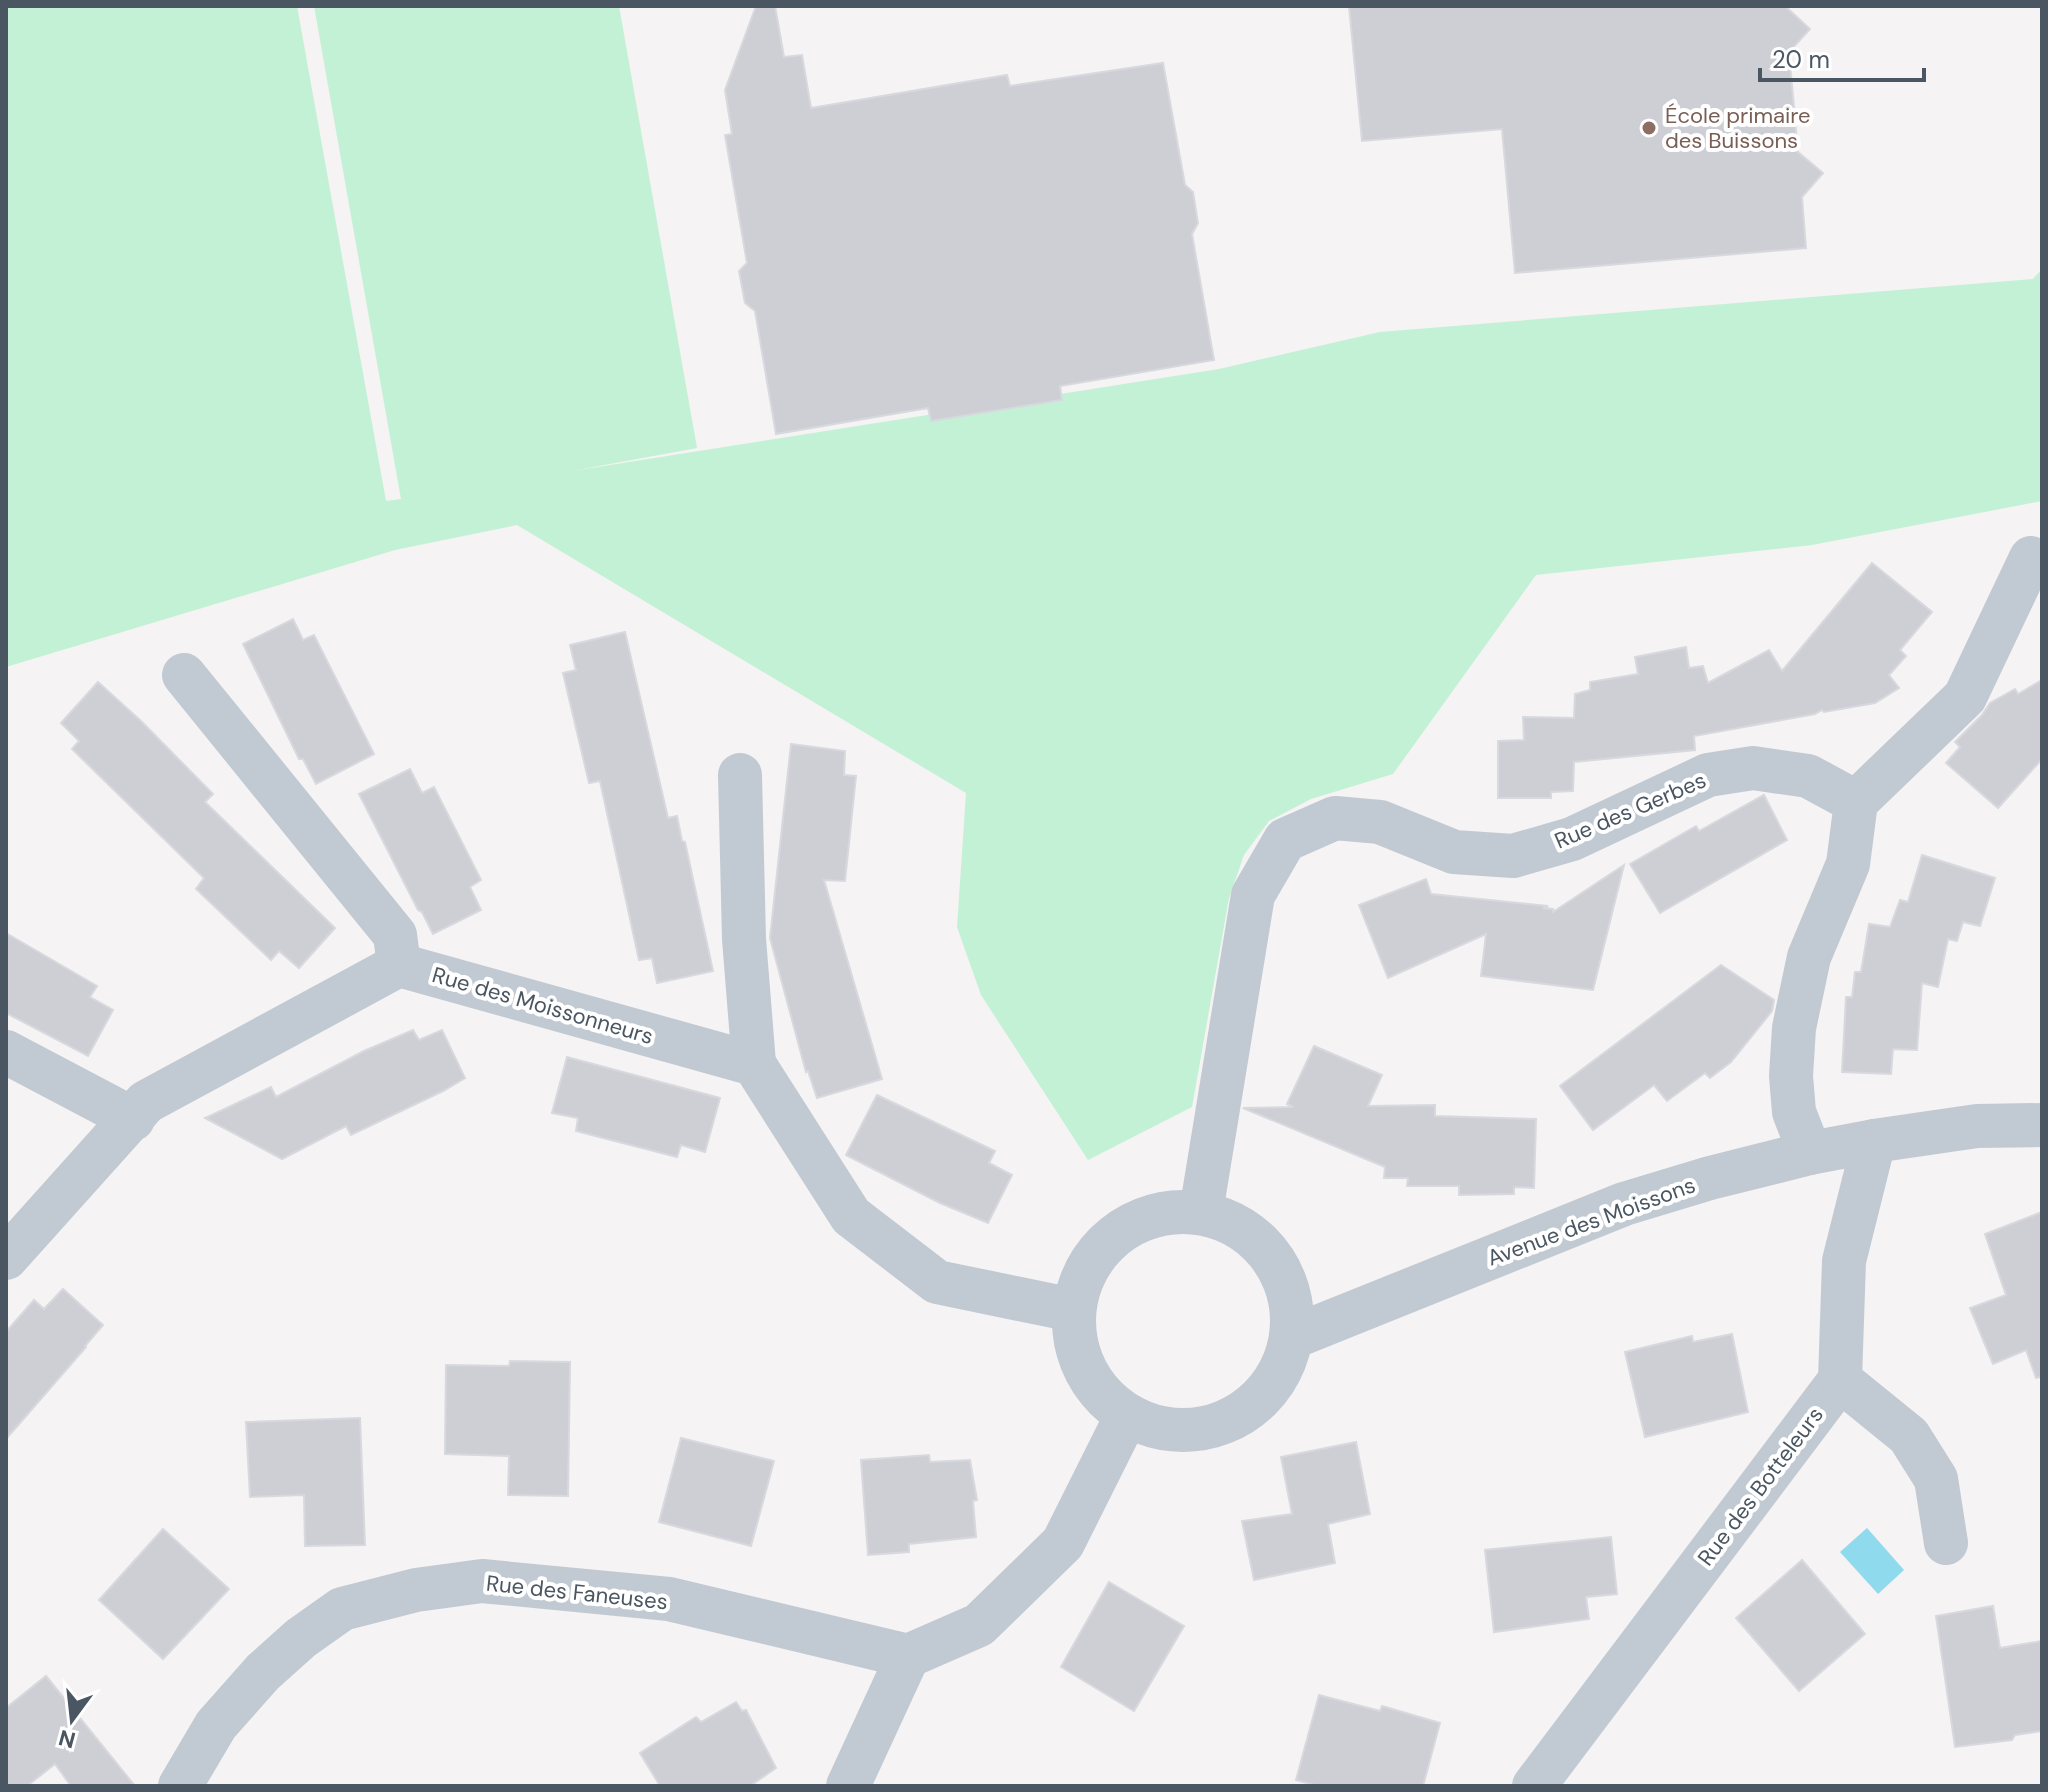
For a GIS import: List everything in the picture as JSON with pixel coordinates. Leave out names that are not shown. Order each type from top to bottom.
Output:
[{"type":"street","points":[[1810,1153],[1794,1112],[1791,1076],[1794,1028],[1809,957],[1848,864],[1856,802],[1965,697],[2031,558]]},
{"type":"street","points":[[6,1258],[146,1102],[399,965],[395,935],[184,675]]},
{"type":"street","name":"Rue des Gerbes","points":[[1201,1212],[1253,895],[1285,840],[1335,818],[1380,822],[1454,852],[1513,856],[1572,839],[1708,775],[1753,768],[1808,776],[1856,802]]},
{"type":"street","points":[[740,775],[744,939],[754,1064],[851,1216],[937,1282],[1073,1310]]},
{"type":"street","name":"Rue des Moissonneurs","points":[[399,965],[754,1064]]},
{"type":"street","points":[[6,1052],[133,1119]]},
{"type":"street","name":"Avenue des Moissons","points":[[1293,1337],[1624,1204],[1710,1178],[1874,1141],[1977,1126],[2042,1125]]},
{"type":"street","points":[[1874,1141],[1844,1261],[1840,1380],[1909,1436],[1936,1479],[1946,1543]]},
{"type":"street","points":[[1201,1212],[1235,1224],[1265,1248],[1289,1288],[1293,1337],[1276,1382],[1238,1418],[1217,1426],[1179,1431],[1127,1415],[1094,1387],[1078,1355],[1073,1310],[1080,1284],[1099,1250],[1139,1220],[1163,1213],[1201,1212]]},
{"type":"street","name":"Rue des Botteleurs","points":[[1534,1786],[1840,1380]]},
{"type":"street","points":[[848,1786],[908,1656],[979,1625],[1063,1543],[1127,1415]]},
{"type":"street","name":"Rue des Faneuses","points":[[180,1786],[216,1725],[263,1672],[301,1638],[342,1609],[416,1590],[482,1581],[669,1599],[908,1656]]},
{"type":"green space","points":[[6,6],[297,6],[386,501],[401,499],[314,6],[619,6],[697,448],[572,471],[1219,369],[1380,332],[2033,279],[2042,269],[2042,501],[1812,545],[1536,575],[1393,774],[1311,799],[1269,821],[1244,855],[1229,898],[1192,1107],[1088,1160],[981,995],[957,927],[966,793],[517,525],[395,550],[6,667]]},
{"type":"water","points":[[1867,1528],[1904,1570],[1878,1594],[1840,1552]]},
{"type":"building","points":[[756,6],[775,6],[784,57],[802,55],[811,108],[1007,75],[1010,86],[1163,63],[1185,185],[1193,192],[1198,223],[1192,234],[1214,360],[1060,386],[1062,400],[931,421],[928,408],[776,434],[755,311],[745,303],[739,271],[747,263],[725,135],[732,134],[725,90]]},
{"type":"building","name":"École primaire des Buissons","points":[[1349,6],[1785,6],[1810,29],[1789,52],[1798,152],[1823,173],[1802,197],[1806,248],[1515,273],[1502,129],[1362,141]]},
{"type":"building","points":[[1872,563],[1932,612],[1900,650],[1906,656],[1889,675],[1899,688],[1875,703],[1822,710],[1815,714],[1694,736],[1695,750],[1574,762],[1573,791],[1551,792],[1551,798],[1498,798],[1498,741],[1524,740],[1523,717],[1574,718],[1575,694],[1590,690],[1590,682],[1638,674],[1635,657],[1686,647],[1689,668],[1703,666],[1708,683],[1769,650],[1782,671]]},
{"type":"building","points":[[293,619],[303,640],[314,635],[374,754],[316,784],[303,759],[299,759],[243,644]]},
{"type":"building","points":[[625,632],[668,818],[677,816],[682,841],[685,842],[713,971],[657,983],[652,958],[639,960],[600,781],[589,783],[563,673],[576,670],[570,645]]},
{"type":"building","points":[[2042,680],[2042,759],[1998,808],[1946,763],[1960,747],[1955,742],[1990,703],[2015,689],[2018,694]]},
{"type":"building","points":[[98,682],[213,794],[205,802],[335,928],[299,968],[279,951],[271,960],[196,889],[204,878],[72,749],[79,741],[61,723]]},
{"type":"building","points":[[791,744],[845,751],[844,775],[856,776],[845,881],[824,880],[882,1079],[817,1098],[806,1072],[770,938]]},
{"type":"building","points":[[410,769],[422,793],[434,787],[481,880],[470,887],[481,910],[433,934],[359,794]]},
{"type":"building","points":[[1764,795],[1787,840],[1660,913],[1630,864],[1696,826],[1699,831]]},
{"type":"building","points":[[1922,855],[1995,878],[1980,926],[1963,922],[1957,941],[1948,939],[1938,987],[1922,983],[1917,1050],[1893,1049],[1891,1074],[1842,1072],[1846,997],[1852,997],[1855,972],[1861,972],[1869,924],[1890,927],[1900,900],[1908,902]]},
{"type":"building","points":[[1624,865],[1593,990],[1481,976],[1486,934],[1388,978],[1359,905],[1426,879],[1431,894],[1548,906],[1543,908],[1553,909],[1553,912]]},
{"type":"building","points":[[6,933],[97,986],[90,997],[113,1010],[88,1056],[6,1013]]},
{"type":"building","points":[[1721,965],[1774,1000],[1772,1011],[1731,1062],[1710,1078],[1705,1073],[1667,1101],[1654,1085],[1593,1130],[1560,1086]]},
{"type":"building","points":[[413,1030],[419,1040],[442,1030],[465,1078],[351,1135],[346,1126],[282,1159],[205,1118],[271,1087],[276,1097],[364,1051]]},
{"type":"building","points":[[1314,1046],[1382,1075],[1368,1106],[1435,1105],[1435,1116],[1536,1119],[1534,1188],[1514,1187],[1514,1194],[1459,1195],[1459,1186],[1407,1186],[1408,1178],[1384,1178],[1385,1167],[1243,1108],[1293,1107],[1287,1104]]},
{"type":"building","points":[[567,1057],[720,1098],[705,1152],[681,1145],[677,1157],[576,1131],[578,1118],[552,1113]]},
{"type":"building","points":[[877,1095],[995,1151],[989,1163],[1012,1175],[988,1223],[940,1203],[846,1155]]},
{"type":"building","points":[[2042,1212],[2042,1377],[2036,1378],[2026,1350],[1993,1364],[1970,1308],[2006,1295],[1985,1234]]},
{"type":"building","points":[[63,1289],[103,1325],[6,1439],[6,1332],[34,1300],[44,1309]]},
{"type":"building","points":[[1732,1334],[1748,1412],[1645,1437],[1625,1352],[1692,1336],[1693,1342]]},
{"type":"building","points":[[510,1361],[570,1362],[568,1496],[508,1495],[509,1456],[445,1454],[446,1365],[509,1366]]},
{"type":"building","points":[[360,1418],[365,1545],[305,1546],[304,1495],[250,1497],[246,1422]]},
{"type":"building","points":[[681,1438],[774,1461],[751,1546],[659,1522]]},
{"type":"building","points":[[1356,1442],[1370,1514],[1328,1524],[1335,1563],[1254,1580],[1242,1521],[1292,1514],[1281,1457]]},
{"type":"building","points":[[929,1455],[930,1462],[970,1460],[977,1500],[973,1501],[976,1537],[909,1544],[909,1552],[868,1555],[861,1460]]},
{"type":"building","points":[[163,1529],[229,1589],[163,1659],[99,1600]]},
{"type":"building","points":[[1611,1537],[1617,1594],[1586,1597],[1589,1619],[1494,1632],[1485,1550]]},
{"type":"building","points":[[1802,1560],[1865,1634],[1799,1691],[1736,1618]]},
{"type":"building","points":[[1109,1582],[1184,1626],[1134,1711],[1061,1667]]},
{"type":"building","points":[[1993,1606],[2000,1648],[2042,1641],[2042,1731],[2015,1735],[2012,1740],[1955,1747],[1936,1616]]},
{"type":"building","points":[[46,1676],[135,1786],[71,1786],[55,1764],[27,1786],[6,1786],[6,1708]]},
{"type":"building","points":[[1319,1695],[1380,1711],[1382,1706],[1440,1723],[1423,1786],[1318,1786],[1296,1780]]},
{"type":"building","points":[[736,1702],[742,1711],[746,1710],[776,1768],[750,1786],[660,1786],[640,1753],[696,1717],[701,1722]]},
{"type":"place","name":"École primaire des Buissons","points":[[1649,128]]}]
